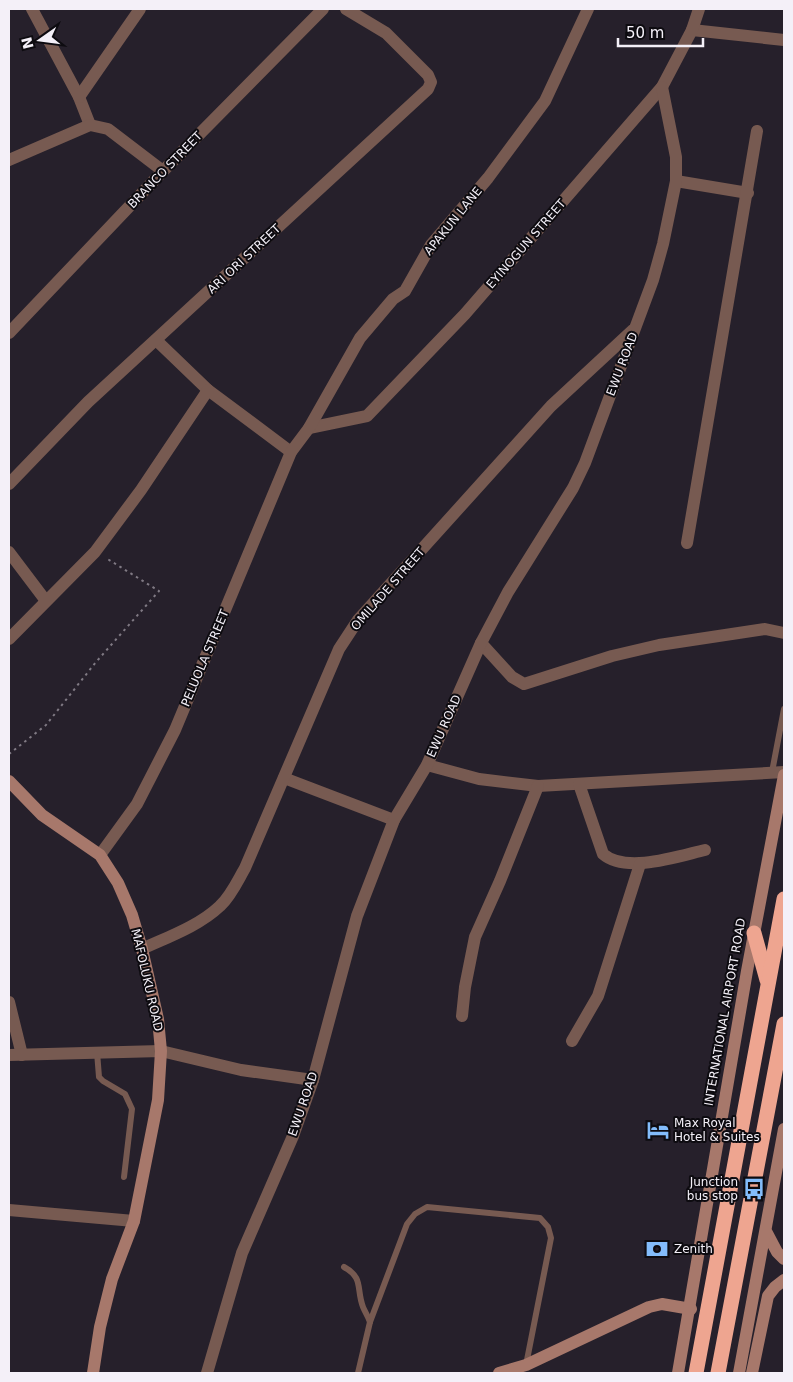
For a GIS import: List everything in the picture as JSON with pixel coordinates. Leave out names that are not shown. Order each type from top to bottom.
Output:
[{"type":"highway","points":[[696,1373],[784,899]]},
{"type":"highway","points":[[754,933],[768,984]]},
{"type":"highway","points":[[718,1373],[784,1024]]},
{"type":"street","points":[[32,9],[79,97],[90,125]]},
{"type":"street","points":[[79,97],[140,9]]},
{"type":"street","name":"BRANCO STREET","points":[[9,333],[163,171],[323,9]]},
{"type":"street","name":"ARI ORI STREET","points":[[9,484],[88,402],[428,89],[430,82],[428,75],[386,33],[346,9]]},
{"type":"street","name":"APAKUN LANE","points":[[291,452],[309,428],[360,338],[393,299],[404,291],[431,245],[488,178],[545,102],[588,9]]},
{"type":"street","name":"EYINOGUN STREET","points":[[309,428],[367,416],[465,314],[662,86],[692,30],[699,9]]},
{"type":"street","points":[[692,30],[784,40]]},
{"type":"street","name":"EWU ROAD","points":[[207,1373],[242,1253],[292,1136],[313,1080],[357,916],[394,820],[427,764],[481,643],[523,566],[573,488],[585,463],[653,280],[664,244],[676,181],[676,157],[662,86]]},
{"type":"street","points":[[9,160],[90,125],[108,129],[163,171]]},
{"type":"street","points":[[687,543],[748,193],[757,131]]},
{"type":"street","points":[[676,181],[748,193]]},
{"type":"street","name":"OMILADE STREET","points":[[142,950],[205,917],[220,906],[245,868],[339,649],[358,620],[551,406],[635,328]]},
{"type":"street","points":[[156,340],[208,390],[291,452]]},
{"type":"street","points":[[9,639],[95,552],[141,490],[208,390]]},
{"type":"street","name":"PELUOLA STREET","points":[[100,855],[137,804],[175,730],[291,452]]},
{"type":"street","points":[[9,552],[46,601]]},
{"type":"street","points":[[481,643],[512,677],[524,684],[612,656],[659,645],[765,629],[784,633]]},
{"type":"street","points":[[427,764],[479,779],[538,786],[780,773]]},
{"type":"street","name":"INTERNATIONAL AIRPORT ROAD","points":[[678,1373],[691,1310],[780,773]]},
{"type":"street","points":[[284,778],[394,820]]},
{"type":"street","name":"MAFOLUKU ROAD","points":[[9,781],[42,815],[100,855],[118,883],[132,915],[158,1019],[161,1051],[158,1100],[134,1221],[112,1279],[100,1327],[93,1373]]},
{"type":"street","points":[[578,784],[603,854],[608,858],[640,864],[705,850]]},
{"type":"street","points":[[462,1016],[469,958],[475,937],[500,881],[538,786]]},
{"type":"street","points":[[572,1041],[598,996],[640,864]]},
{"type":"street","points":[[9,1002],[15,1055],[161,1051],[241,1070],[313,1080]]},
{"type":"street","points":[[739,1373],[767,1233],[784,1129]]},
{"type":"street","points":[[9,1210],[134,1221]]},
{"type":"street","points":[[767,1233],[777,1252],[784,1258]]},
{"type":"street","points":[[752,1373],[768,1296],[784,1280]]},
{"type":"street","points":[[499,1373],[526,1365],[643,1309],[662,1304],[691,1310]]},
{"type":"lane","points":[[780,773],[784,709]]},
{"type":"lane","points":[[97,1052],[99,1077],[125,1094],[132,1109],[124,1177]]},
{"type":"lane","points":[[358,1373],[363,1342],[407,1224],[415,1214],[427,1207],[540,1218],[548,1227],[551,1238],[526,1365]]},
{"type":"lane","points":[[344,1267],[352,1272],[359,1281],[362,1305],[370,1322]]},
{"type":"path","points":[[9,754],[46,724],[96,662],[159,590],[95,552]]},
{"type":"place","name":"Max Royal Hotel & Suites","points":[[658,1130]]},
{"type":"place","name":"Junction bus stop","points":[[754,1189]]},
{"type":"place","name":"Zenith","points":[[657,1249]]}]
